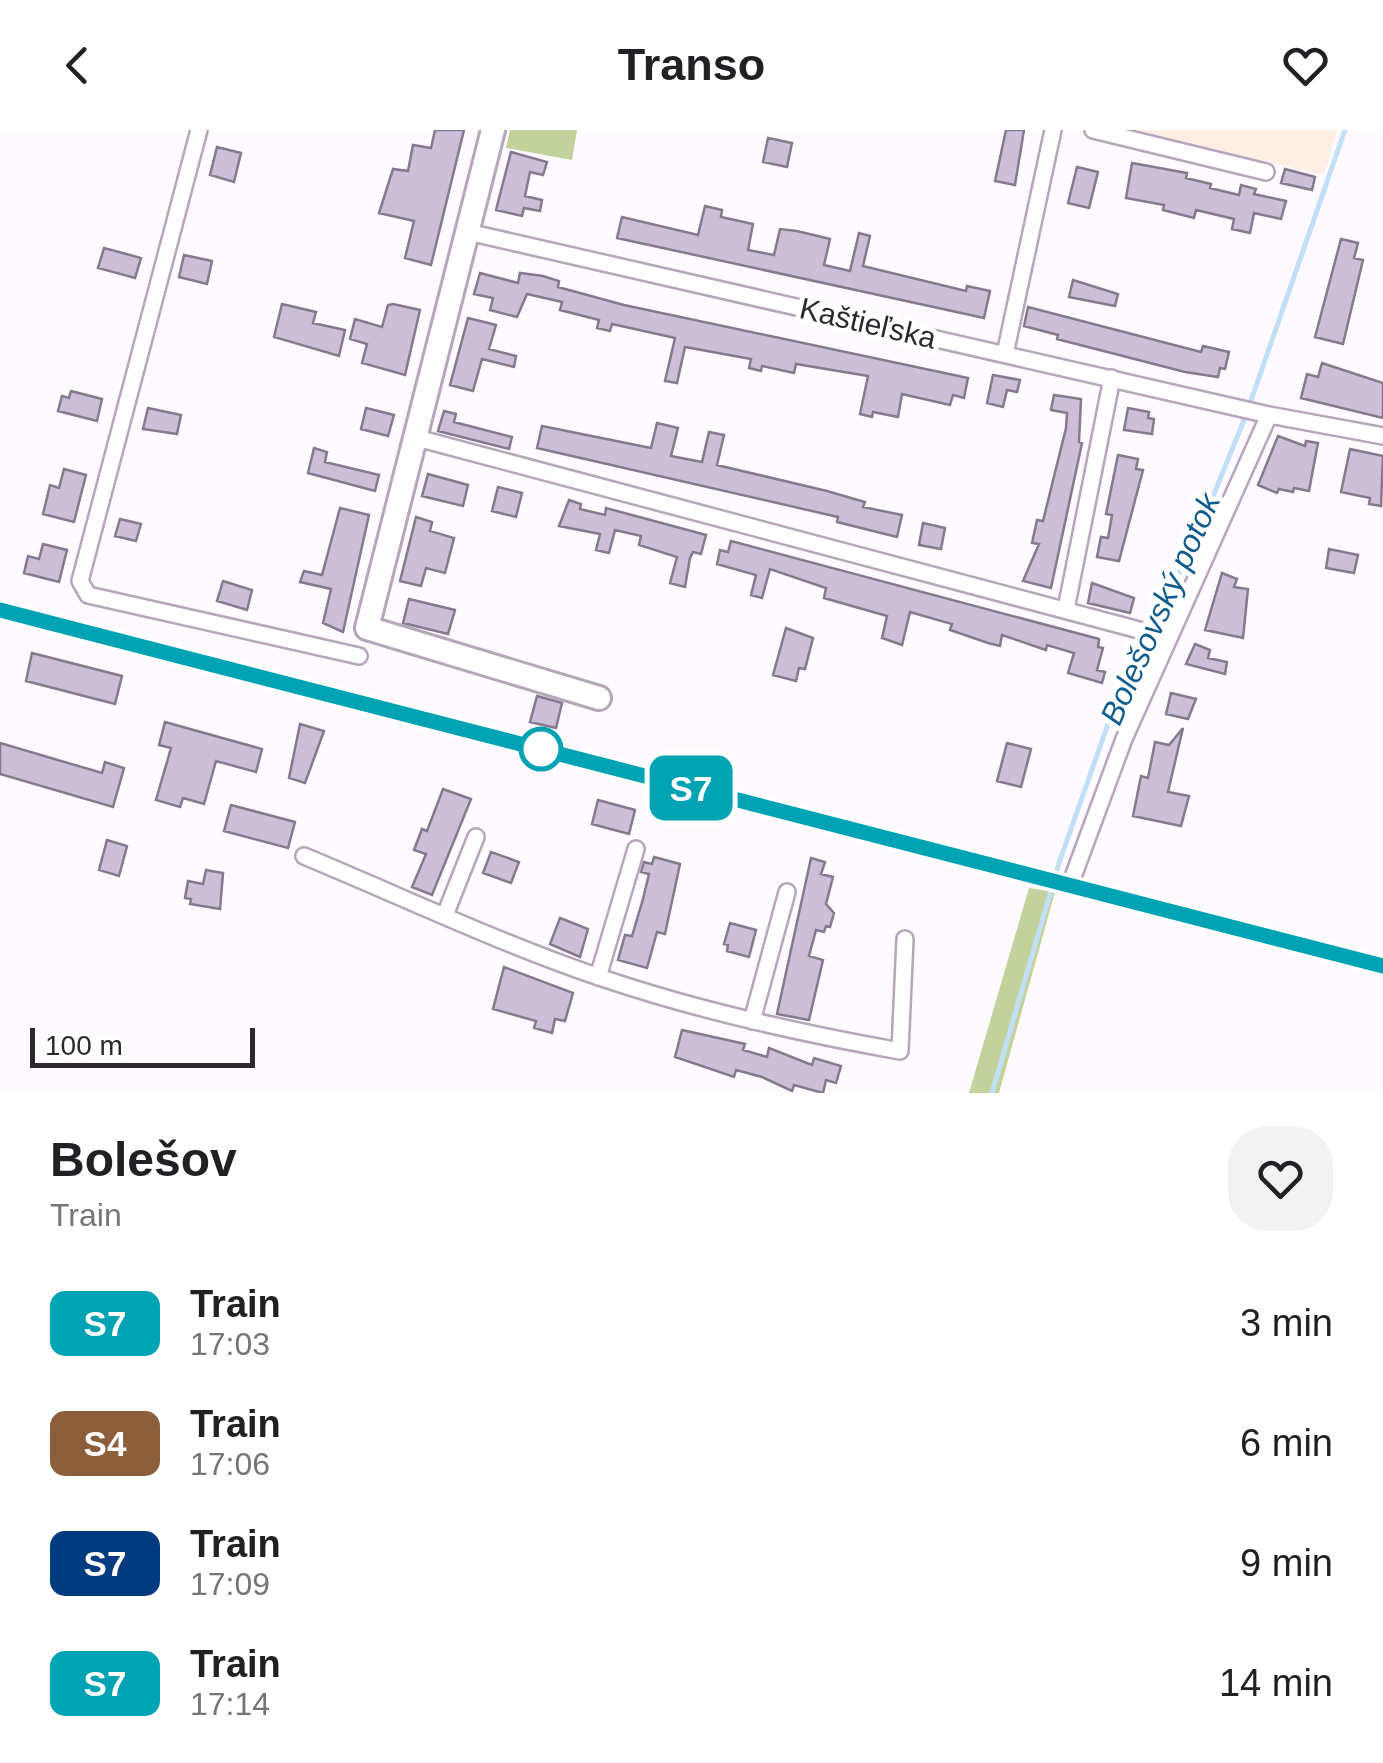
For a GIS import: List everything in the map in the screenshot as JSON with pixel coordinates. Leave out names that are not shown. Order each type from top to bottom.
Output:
[{"type":"street","points":[[199,130],[80,581],[88,595],[359,656]]},
{"type":"street","points":[[493,130],[366,628],[599,698]]},
{"type":"street","points":[[1005,354],[1053,130]]},
{"type":"street","points":[[1093,130],[1266,172]]},
{"type":"street","name":"Kaštieľska","points":[[468,232],[1383,436]]},
{"type":"street","points":[[1066,609],[1112,378]]},
{"type":"street","points":[[1070,885],[1254,410]]},
{"type":"street","points":[[416,438],[1139,630]]},
{"type":"street","points":[[446,914],[476,837]]},
{"type":"street","points":[[598,977],[636,849]]},
{"type":"street","points":[[304,856],[598,977],[752,1020],[900,1051],[905,939]]},
{"type":"street","points":[[752,1020],[788,892]]},
{"type":"shaded area","points":[[1129,130],[1337,130],[1324,175]]},
{"type":"green space","points":[[510,130],[577,130],[572,160],[506,148]]},
{"type":"green space","points":[[1029,888],[1055,892],[999,1093],[969,1093]]},
{"type":"building","points":[[435,130],[464,130],[431,265],[405,258],[414,221],[379,213],[393,169],[408,171],[413,145],[431,148]]},
{"type":"building","points":[[1006,130],[1024,130],[1015,185],[995,181]]},
{"type":"building","points":[[768,138],[792,143],[787,167],[763,162]]},
{"type":"building","points":[[217,147],[241,153],[234,182],[210,175]]},
{"type":"building","points":[[511,152],[547,162],[543,175],[530,172],[525,196],[542,200],[540,211],[524,208],[522,216],[496,210]]},
{"type":"building","points":[[1132,163],[1187,173],[1186,178],[1239,195],[1241,185],[1256,189],[1254,194],[1286,201],[1281,219],[1254,213],[1250,233],[1232,229],[1234,219],[1196,210],[1194,218],[1163,210],[1164,205],[1126,198]]},
{"type":"building","points":[[1077,167],[1098,172],[1089,208],[1068,203]]},
{"type":"building","points":[[1285,169],[1315,177],[1312,190],[1281,183]]},
{"type":"building","points":[[705,206],[722,210],[721,217],[753,224],[748,250],[774,255],[780,229],[797,231],[830,239],[824,265],[850,271],[859,233],[870,236],[863,266],[966,291],[967,286],[990,291],[984,318],[617,238],[622,217],[698,235]]},
{"type":"building","points":[[1341,239],[1358,243],[1354,258],[1363,260],[1343,344],[1315,337]]},
{"type":"building","points":[[104,248],[141,258],[135,278],[98,268]]},
{"type":"building","points":[[184,255],[212,261],[207,284],[179,277]]},
{"type":"building","points":[[480,273],[518,283],[520,273],[543,276],[559,281],[558,287],[624,305],[968,378],[964,398],[953,395],[950,405],[902,394],[898,417],[873,412],[872,417],[860,414],[868,376],[796,364],[794,373],[762,366],[761,371],[749,368],[751,359],[685,347],[677,383],[665,381],[675,338],[612,324],[610,331],[597,328],[599,320],[560,310],[562,302],[527,294],[517,317],[490,310],[493,298],[474,294]]},
{"type":"building","points":[[1073,280],[1118,294],[1115,306],[1069,297]]},
{"type":"building","points":[[282,304],[316,312],[313,323],[345,330],[339,356],[274,337]]},
{"type":"building","points":[[388,305],[420,310],[405,375],[362,363],[367,344],[350,339],[355,319],[382,327]]},
{"type":"building","points":[[1028,307],[1201,352],[1203,346],[1229,352],[1225,369],[1220,368],[1218,377],[1185,372],[1057,339],[1058,335],[1024,326]]},
{"type":"building","points":[[468,318],[496,325],[489,349],[516,356],[514,367],[482,359],[473,391],[450,385]]},
{"type":"building","points":[[1322,363],[1383,383],[1383,418],[1301,398],[1307,374],[1318,377]]},
{"type":"building","points":[[993,375],[1020,380],[1017,392],[1007,390],[1003,407],[987,403]]},
{"type":"building","points":[[71,391],[102,399],[97,421],[58,411],[62,396],[69,398]]},
{"type":"building","points":[[1054,395],[1081,399],[1082,443],[1051,588],[1023,581],[1039,544],[1032,543],[1037,520],[1043,521],[1066,428],[1067,413],[1051,410]]},
{"type":"building","points":[[148,408],[181,415],[177,434],[143,429]]},
{"type":"building","points":[[366,408],[394,415],[388,436],[361,429]]},
{"type":"building","points":[[1128,408],[1149,412],[1148,418],[1154,419],[1152,434],[1124,430]]},
{"type":"building","points":[[444,411],[456,414],[454,422],[512,437],[509,449],[438,431]]},
{"type":"building","points":[[657,423],[678,428],[671,456],[702,462],[709,432],[724,435],[717,465],[827,491],[865,502],[863,507],[902,515],[897,537],[837,522],[838,517],[537,448],[542,426],[651,448]]},
{"type":"building","points":[[1278,436],[1305,446],[1306,441],[1318,443],[1309,491],[1294,488],[1293,492],[1279,489],[1277,493],[1258,485]]},
{"type":"building","points":[[314,448],[327,452],[325,462],[379,475],[375,491],[308,473]]},
{"type":"building","points":[[1350,449],[1383,456],[1381,506],[1369,504],[1370,498],[1341,492]]},
{"type":"building","points":[[1118,455],[1138,459],[1136,469],[1143,470],[1119,561],[1097,557],[1101,537],[1108,538],[1112,515],[1106,514]]},
{"type":"building","points":[[64,469],[86,475],[74,522],[43,514],[50,485],[59,488]]},
{"type":"building","points":[[428,474],[468,485],[463,506],[422,496]]},
{"type":"building","points":[[498,487],[522,493],[516,517],[492,511]]},
{"type":"building","points":[[569,500],[581,504],[580,509],[605,515],[606,508],[706,535],[701,554],[693,552],[690,558],[685,587],[670,583],[677,557],[639,545],[641,536],[615,530],[609,553],[596,550],[600,534],[559,526]]},
{"type":"building","points":[[340,508],[369,515],[343,632],[323,623],[331,589],[300,582],[304,571],[322,575]]},
{"type":"building","points":[[416,517],[432,522],[430,531],[454,538],[445,573],[426,568],[421,586],[400,581]]},
{"type":"building","points":[[120,519],[141,524],[136,541],[115,536]]},
{"type":"building","points":[[923,523],[945,528],[941,549],[919,545]]},
{"type":"building","points":[[731,541],[1099,639],[1098,647],[1103,648],[1097,670],[1105,672],[1102,683],[1068,673],[1074,653],[1047,645],[1046,650],[1002,635],[1000,646],[988,643],[950,630],[952,624],[910,612],[902,645],[882,638],[887,616],[824,598],[826,588],[770,569],[762,598],[751,595],[756,575],[717,564],[720,550],[728,552]]},
{"type":"building","points":[[43,544],[67,550],[59,582],[24,573],[28,556],[39,559]]},
{"type":"building","points":[[1329,549],[1358,555],[1354,573],[1326,568]]},
{"type":"building","points":[[1222,573],[1237,579],[1234,587],[1248,589],[1243,638],[1205,630]]},
{"type":"building","points":[[223,581],[252,590],[247,610],[217,601]]},
{"type":"building","points":[[1092,583],[1134,598],[1130,613],[1088,603]]},
{"type":"building","points":[[409,599],[455,610],[448,634],[403,623]]},
{"type":"building","points":[[786,628],[813,638],[805,669],[799,668],[796,681],[773,675]]},
{"type":"building","points":[[1195,644],[1210,650],[1208,658],[1227,662],[1225,674],[1186,664]]},
{"type":"building","points":[[32,653],[122,676],[115,704],[26,681]]},
{"type":"building","points":[[1171,693],[1196,699],[1188,719],[1166,714]]},
{"type":"building","points":[[537,696],[562,703],[556,728],[530,722]]},
{"type":"building","points":[[165,722],[262,749],[256,772],[216,761],[204,804],[183,798],[180,807],[156,800],[171,748],[159,745]]},
{"type":"building","points":[[300,724],[324,731],[305,783],[289,778]]},
{"type":"building","points":[[1183,728],[1168,792],[1189,796],[1181,826],[1133,816],[1141,776],[1148,778],[1155,742],[1169,745]]},
{"type":"building","points":[[0,743],[102,773],[105,762],[124,768],[113,807],[0,774]]},
{"type":"building","points":[[1007,743],[1031,749],[1021,787],[997,781]]},
{"type":"building","points":[[443,789],[471,799],[432,895],[412,887],[426,854],[414,850],[422,829],[427,831]]},
{"type":"building","points":[[598,800],[635,810],[629,834],[592,824]]},
{"type":"building","points":[[231,805],[295,822],[288,848],[224,831]]},
{"type":"building","points":[[107,840],[127,846],[119,876],[99,870]]},
{"type":"building","points":[[491,852],[519,862],[511,883],[483,873]]},
{"type":"building","points":[[654,857],[680,864],[665,934],[657,932],[647,968],[618,960],[625,935],[632,936],[643,899],[649,874],[641,872],[644,862],[652,864]]},
{"type":"building","points":[[811,858],[825,862],[821,874],[833,877],[826,904],[834,913],[830,927],[826,926],[824,932],[816,930],[809,956],[823,960],[809,1020],[777,1014]]},
{"type":"building","points":[[206,870],[223,873],[220,909],[190,904],[191,899],[185,898],[188,881],[203,884]]},
{"type":"building","points":[[560,918],[588,929],[580,957],[550,944]]},
{"type":"building","points":[[730,923],[756,930],[749,957],[727,951],[728,945],[724,944]]},
{"type":"building","points":[[504,967],[573,993],[565,1021],[555,1019],[552,1033],[534,1028],[536,1021],[493,1009]]},
{"type":"building","points":[[682,1030],[745,1044],[743,1050],[767,1057],[769,1048],[812,1065],[814,1058],[841,1066],[836,1083],[826,1080],[823,1093],[794,1085],[792,1091],[762,1077],[736,1070],[734,1077],[675,1057]]},
{"type":"waterway","name":"Bolešovský potok","points":[[992,1093],[1059,863],[1108,724],[1201,526],[1246,415],[1345,130]]},
{"type":"railway","points":[[0,610],[1383,966]]},
{"type":"train","name":"S7","points":[[0,610],[1383,966]]}]
